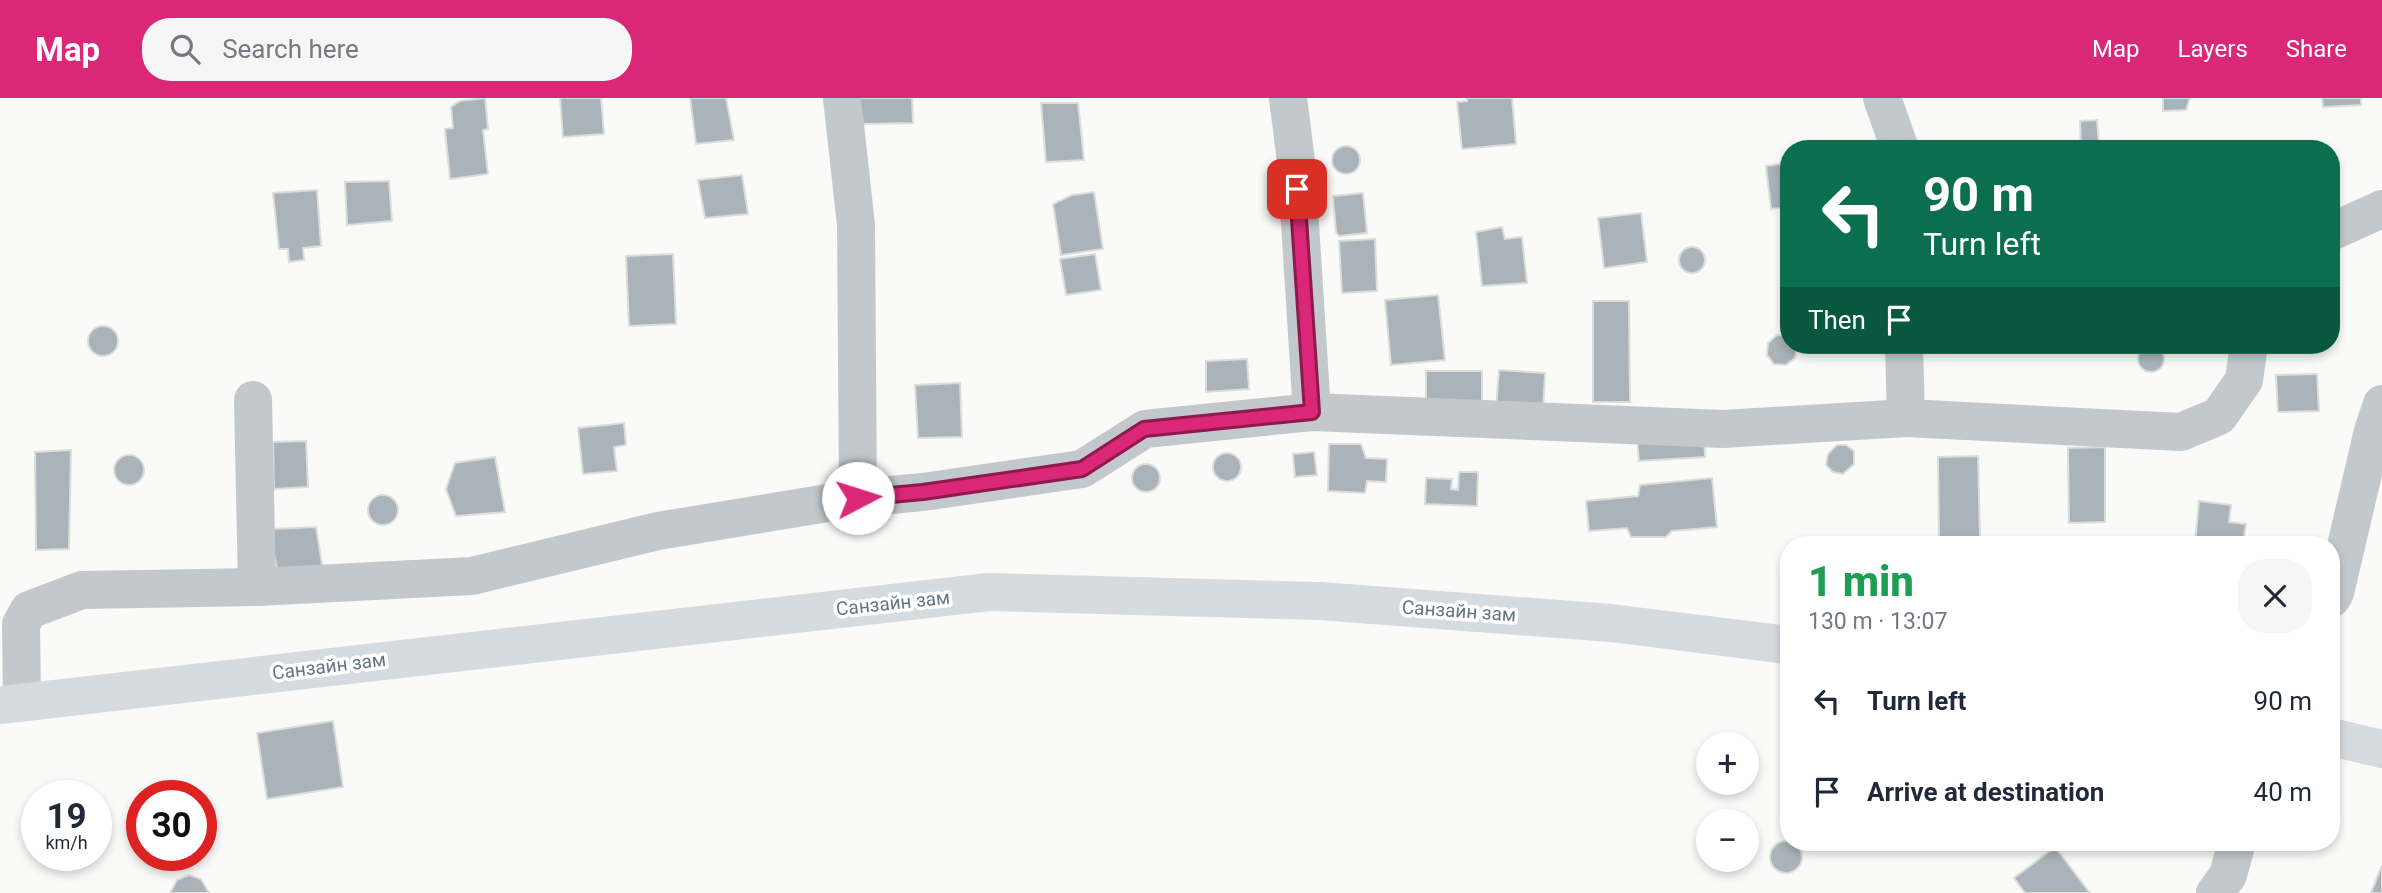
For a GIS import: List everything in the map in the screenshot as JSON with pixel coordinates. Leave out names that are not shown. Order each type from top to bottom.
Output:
[{"type":"main road","name":"Санзайн зам","points":[[11,703],[989,592],[1320,601],[1611,623],[1780,644]]},
{"type":"main road","points":[[2340,739],[2382,749]]},
{"type":"street","points":[[842,98],[856,225],[858,498]]},
{"type":"street","points":[[1288,98],[1296,162],[1312,412]]},
{"type":"street","points":[[1882,98],[1897,140]]},
{"type":"street","points":[[2340,228],[2382,209]]},
{"type":"street","points":[[1904,354],[1906,418]]},
{"type":"street","points":[[11,703],[21,624],[29,610],[82,590],[257,587],[472,576],[658,531],[858,498],[923,492],[1082,469],[1144,429],[1312,412],[1723,429],[1906,418],[2181,432],[2219,416],[2244,380],[2248,354]]},
{"type":"street","points":[[253,400],[257,587]]},
{"type":"street","points":[[2340,572],[2373,431],[2382,404]]},
{"type":"street","points":[[2215,893],[2228,875],[2235,851]]},
{"type":"building","points":[[485,98],[488,129],[483,130],[488,174],[450,179],[445,129],[453,128],[451,107],[460,101]]},
{"type":"building","points":[[560,98],[601,98],[604,134],[563,137]]},
{"type":"building","points":[[690,98],[726,98],[734,140],[696,144]]},
{"type":"building","points":[[858,98],[912,98],[913,123],[859,124]]},
{"type":"building","points":[[1467,98],[1512,98],[1516,144],[1462,149],[1457,102],[1467,101]]},
{"type":"building","points":[[2163,98],[2190,98],[2186,110],[2163,111]]},
{"type":"building","points":[[2322,98],[2361,98],[2361,105],[2323,107]]},
{"type":"building","points":[[1041,103],[1078,103],[1084,160],[1046,162]]},
{"type":"building","points":[[2097,120],[2098,140],[2081,140],[2080,121]]},
{"type":"building","points":[[1346,146],[1356,150],[1360,160],[1356,170],[1346,174],[1336,170],[1332,160],[1336,150]]},
{"type":"building","points":[[1780,164],[1780,208],[1771,209],[1766,166]]},
{"type":"building","points":[[742,175],[748,214],[705,218],[698,180]]},
{"type":"building","points":[[389,181],[392,221],[347,225],[345,182]]},
{"type":"building","points":[[317,190],[321,246],[303,248],[304,260],[289,262],[288,249],[279,249],[273,193]]},
{"type":"building","points":[[1094,192],[1103,249],[1061,255],[1053,204],[1072,195]]},
{"type":"building","points":[[1363,193],[1367,233],[1339,236],[1336,232],[1333,196]]},
{"type":"building","points":[[1641,213],[1647,262],[1604,268],[1598,218]]},
{"type":"building","points":[[1502,227],[1505,239],[1522,237],[1527,283],[1482,286],[1476,232]]},
{"type":"building","points":[[1375,239],[1377,291],[1342,293],[1339,241]]},
{"type":"building","points":[[1692,247],[1701,251],[1705,260],[1701,269],[1692,273],[1683,269],[1679,260],[1683,251]]},
{"type":"building","points":[[673,254],[676,324],[629,326],[626,256]]},
{"type":"building","points":[[1095,254],[1101,290],[1066,295],[1060,259]]},
{"type":"building","points":[[1438,295],[1445,360],[1391,365],[1385,300]]},
{"type":"building","points":[[1593,301],[1629,301],[1630,402],[1593,402]]},
{"type":"building","points":[[103,326],[114,330],[118,341],[114,352],[103,356],[92,352],[88,341],[92,330]]},
{"type":"building","points":[[1780,335],[1780,354],[1796,354],[1795,358],[1786,365],[1774,364],[1767,355],[1768,343]]},
{"type":"building","points":[[2139,354],[2163,354],[2163,364],[2156,371],[2146,371],[2139,364]]},
{"type":"building","points":[[1247,359],[1249,389],[1206,392],[1206,361]]},
{"type":"building","points":[[1499,370],[1545,373],[1543,411],[1496,409]]},
{"type":"building","points":[[1426,371],[1482,371],[1482,409],[1426,408]]},
{"type":"building","points":[[2317,374],[2319,411],[2278,412],[2276,375]]},
{"type":"building","points":[[960,383],[962,437],[918,438],[915,385]]},
{"type":"building","points":[[624,423],[626,445],[614,447],[617,471],[583,474],[578,428]]},
{"type":"building","points":[[1704,434],[1705,457],[1639,461],[1637,438]]},
{"type":"building","points":[[306,441],[308,487],[274,489],[273,442]]},
{"type":"building","points":[[1329,444],[1361,444],[1366,458],[1387,459],[1386,482],[1367,481],[1365,493],[1328,491]]},
{"type":"building","points":[[1837,445],[1846,445],[1854,451],[1854,464],[1843,474],[1833,472],[1826,465],[1828,454]]},
{"type":"building","points":[[2105,447],[2105,522],[2069,523],[2068,448]]},
{"type":"building","points":[[71,450],[69,549],[36,550],[35,452]]},
{"type":"building","points":[[1314,452],[1317,475],[1295,477],[1293,454]]},
{"type":"building","points":[[1227,453],[1237,457],[1241,467],[1237,477],[1227,481],[1217,477],[1213,467],[1217,457]]},
{"type":"building","points":[[129,455],[140,459],[144,470],[140,481],[129,485],[118,481],[114,470],[118,459]]},
{"type":"building","points":[[1978,456],[1980,536],[1939,536],[1938,457]]},
{"type":"building","points":[[495,457],[505,512],[456,516],[446,489],[455,463]]},
{"type":"building","points":[[1146,464],[1156,468],[1160,478],[1156,488],[1146,492],[1136,488],[1132,478],[1136,468]]},
{"type":"building","points":[[1459,472],[1478,472],[1477,506],[1425,504],[1426,478],[1452,479],[1451,489],[1458,490]]},
{"type":"building","points":[[1712,478],[1717,527],[1672,531],[1666,537],[1631,537],[1627,528],[1589,531],[1586,501],[1638,496],[1640,485]]},
{"type":"building","points":[[383,495],[394,499],[398,510],[394,521],[383,525],[372,521],[368,510],[372,499]]},
{"type":"building","points":[[2199,501],[2231,505],[2229,522],[2246,524],[2244,536],[2196,536]]},
{"type":"building","points":[[316,527],[323,571],[278,573],[272,545],[272,529]]},
{"type":"building","points":[[333,721],[343,787],[267,799],[257,733]]},
{"type":"building","points":[[1780,842],[1780,851],[1801,851],[1801,863],[1792,872],[1780,872],[1771,863],[1771,851]]},
{"type":"building","points":[[2050,851],[2058,851],[2090,893],[2025,893],[2014,878]]},
{"type":"building","points":[[2382,865],[2382,893],[2371,893]]},
{"type":"building","points":[[189,875],[201,879],[209,893],[170,893],[177,880]]},
{"type":"route","points":[[858,498],[923,492],[1082,469],[1144,429],[1312,412],[1297,189]]}]
